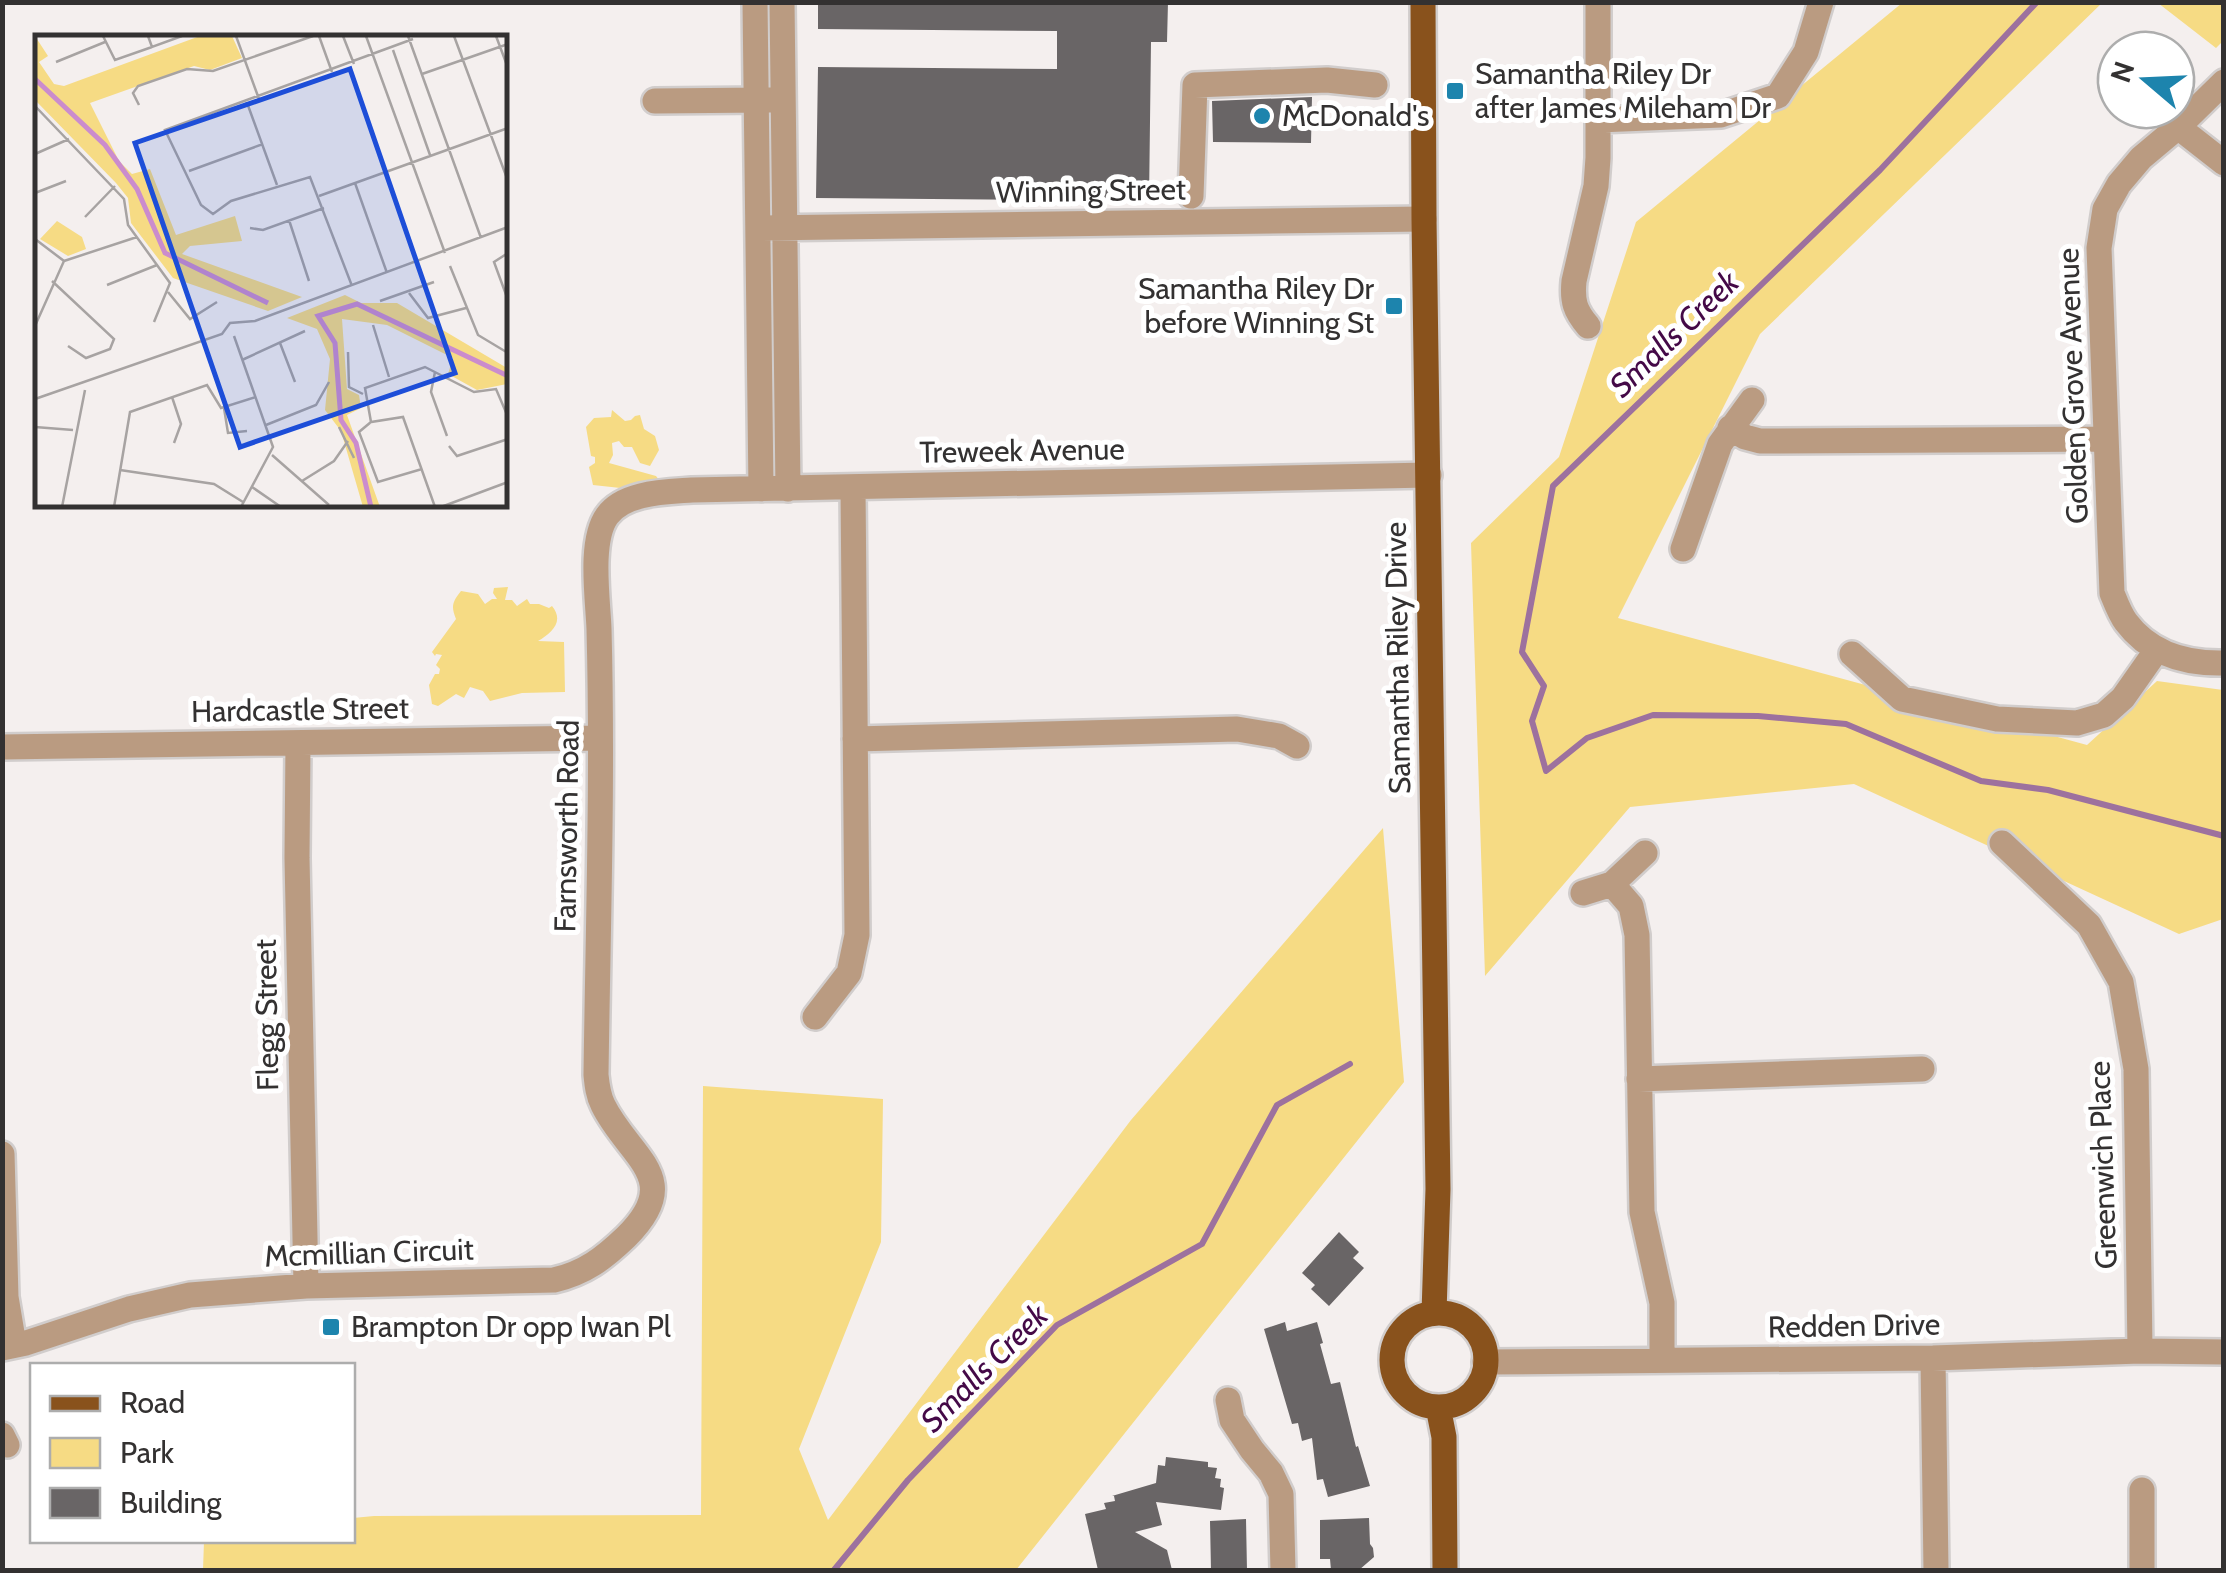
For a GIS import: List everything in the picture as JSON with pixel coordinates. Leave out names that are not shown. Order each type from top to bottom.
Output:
[{"type":"main road","name":"Samantha Riley Drive","points":[[1423,2],[1438,1189],[1434,1313]]},
{"type":"main road","points":[[1434,1313],[1446,1313],[1469,1324],[1483,1344],[1486,1362],[1480,1382],[1472,1392],[1462,1400],[1438,1407],[1411,1398],[1394,1376],[1392,1362],[1399,1334],[1420,1316],[1434,1313]]},
{"type":"main road","points":[[1438,1407],[1444,1437],[1445,1570]]},
{"type":"street","points":[[754,2],[761,490]]},
{"type":"street","points":[[782,2],[788,489]]},
{"type":"street","points":[[1588,326],[1574,306],[1573,294],[1596,186],[1598,2]]},
{"type":"street","points":[[1598,120],[1721,115],[1778,96],[1806,52],[1820,2]]},
{"type":"street","points":[[1191,196],[1195,84],[1327,80],[1376,85]]},
{"type":"street","name":"Golden Grove Avenue","points":[[2196,109],[2224,82]]},
{"type":"street","points":[[655,101],[784,100]]},
{"type":"street","name":"Golden Grove Avenue","points":[[2156,651],[2125,621],[2112,594],[2100,248],[2105,210],[2120,184],[2141,158],[2173,130]]},
{"type":"street","points":[[2183,130],[2224,164]]},
{"type":"street","name":"Winning Street","points":[[758,228],[1424,219]]},
{"type":"street","points":[[1683,548],[1716,454],[1752,400]]},
{"type":"street","points":[[1730,428],[1760,440],[2106,439]]},
{"type":"street","name":"Treweek Avenue","points":[[618,505],[656,493],[692,490],[1429,475]]},
{"type":"street","points":[[816,1017],[849,973],[857,935],[854,487]]},
{"type":"street","name":"Farnsworth Road","points":[[618,505],[606,516],[597,545],[601,696],[596,1074],[603,1104],[632,1145]]},
{"type":"street","points":[[1852,654],[1902,699],[1997,719],[2077,724],[2104,715],[2123,698],[2156,651],[2175,658],[2224,663]]},
{"type":"street","points":[[855,739],[1236,728],[1279,736],[1297,746]]},
{"type":"street","name":"Hardcastle Street","points":[[2,747],[600,738]]},
{"type":"street","name":"Flegg Street","points":[[298,742],[306,1286]]},
{"type":"street","name":"Greenwich Place","points":[[2002,843],[2089,926],[2120,982],[2136,1069],[2140,1351]]},
{"type":"street","points":[[1583,893],[1612,884],[1644,853]]},
{"type":"street","points":[[1612,884],[1631,906],[1638,935],[1642,1212],[1662,1302],[1662,1360]]},
{"type":"street","points":[[1639,1079],[1922,1069]]},
{"type":"street","name":"Mcmillian Circuit","points":[[8,1347],[160,1300],[190,1295],[306,1286],[541,1281],[577,1274],[594,1265],[640,1223],[648,1210],[652,1177],[632,1145]]},
{"type":"street","points":[[2,1154],[8,1347]]},
{"type":"street","name":"Redden Drive","points":[[1486,1362],[2224,1352]]},
{"type":"street","points":[[1933,1358],[1936,1570]]},
{"type":"street","points":[[1228,1400],[1232,1420],[1271,1473],[1281,1494],[1283,1570]]},
{"type":"street","points":[[2142,1490],[2142,1570]]},
{"type":"green space","points":[[1902,3],[2102,3],[1760,334],[1618,618],[2087,745],[2157,681],[2223,690],[2223,919],[2179,934],[1854,784],[1630,807],[1485,976],[1471,543],[1559,457],[1636,222]]},
{"type":"green space","points":[[2158,3],[2223,3],[2223,41],[2216,48]]},
{"type":"green space","points":[[612,410],[625,421],[640,415],[644,429],[655,436],[659,450],[650,466],[640,463],[632,447],[624,447],[619,441],[612,443],[609,463],[656,476],[659,480],[648,491],[593,485],[589,467],[595,463],[595,457],[591,456],[586,427],[594,418],[611,417]]},
{"type":"green space","points":[[508,587],[505,600],[512,600],[517,606],[527,599],[530,604],[552,606],[556,612],[555,626],[538,641],[564,642],[565,692],[522,693],[490,701],[483,691],[470,687],[464,698],[456,694],[438,706],[432,704],[429,685],[439,674],[436,665],[442,655],[432,652],[456,619],[456,598],[461,591],[478,594],[485,604],[497,599],[494,588]]},
{"type":"green space","points":[[1383,828],[1404,1082],[1016,1570],[203,1570],[204,1543],[355,1543],[355,1518],[701,1515],[703,1086],[883,1099],[881,1242],[799,1449],[828,1520],[1131,1120]]},
{"type":"building","points":[[818,2],[1168,2],[1167,42],[1151,42],[1149,201],[816,198],[818,67],[1057,69],[1057,31],[818,29]]},
{"type":"building","name":"McDonald's","points":[[1312,97],[1311,143],[1213,142],[1212,101]]},
{"type":"building","points":[[1339,1232],[1359,1252],[1353,1258],[1364,1268],[1329,1306],[1311,1289],[1315,1285],[1302,1273]]},
{"type":"building","points":[[1285,1322],[1287,1331],[1317,1322],[1331,1384],[1340,1382],[1370,1486],[1328,1497],[1323,1479],[1317,1480],[1312,1438],[1302,1441],[1298,1423],[1292,1424],[1264,1329]]},
{"type":"building","points":[[1166,1457],[1208,1462],[1208,1467],[1217,1468],[1215,1478],[1221,1479],[1220,1487],[1224,1488],[1221,1510],[1156,1502],[1162,1525],[1135,1532],[1167,1550],[1172,1570],[1098,1570],[1085,1514],[1106,1509],[1104,1503],[1115,1501],[1112,1496],[1156,1483],[1158,1465],[1165,1466]]},
{"type":"building","points":[[1369,1518],[1374,1557],[1359,1570],[1331,1570],[1330,1559],[1320,1559],[1320,1520]]},
{"type":"building","points":[[1246,1519],[1247,1570],[1211,1570],[1210,1521]]},
{"type":"waterway","name":"Smalls Creek","points":[[2037,2],[1880,170],[1553,486],[1522,652],[1544,686],[1532,721],[1546,771],[1587,738],[1653,715],[1758,716],[1846,724],[1981,781],[2048,790],[2224,836]]},
{"type":"waterway","name":"Smalls Creek","points":[[834,1570],[908,1480],[1057,1325],[1202,1244],[1277,1105],[1350,1064]]},
{"type":"place","name":"Samantha Riley Dr after James Mileham Dr","points":[[1455,91]]},
{"type":"place","name":"McDonald's","points":[[1262,116]]},
{"type":"place","name":"Samantha Riley Dr before Winning St","points":[[1394,306]]},
{"type":"place","name":"Brampton Dr opp Iwan Pl","points":[[331,1327]]}]
